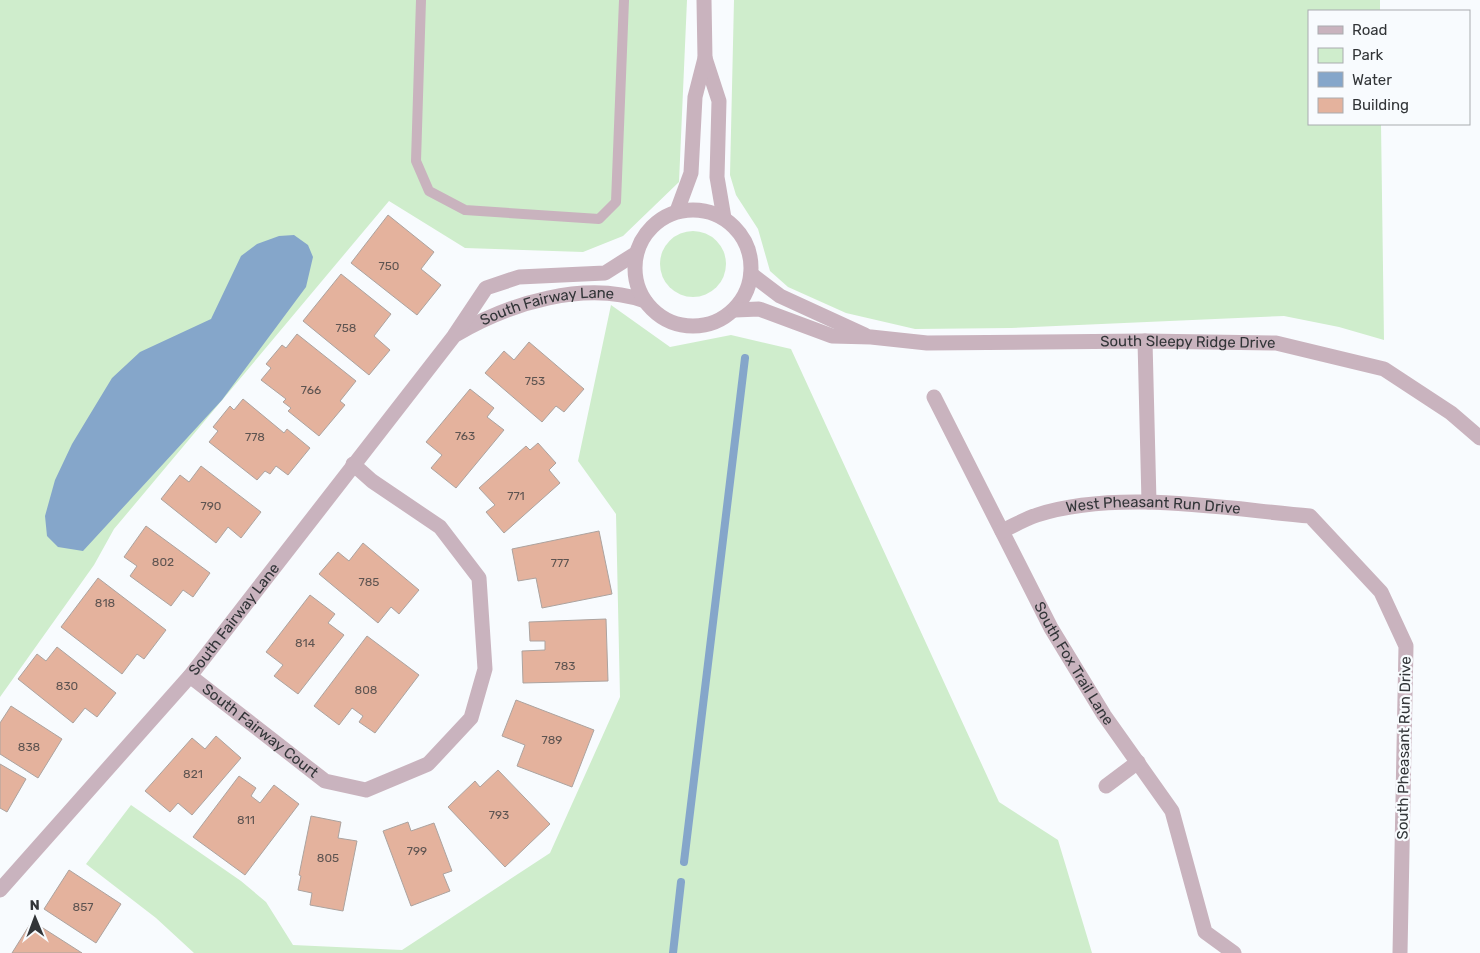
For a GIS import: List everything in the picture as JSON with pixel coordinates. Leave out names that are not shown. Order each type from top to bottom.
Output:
[{"type":"street","points":[[677,211],[691,173],[695,97],[705,58],[704,0]]},
{"type":"street","points":[[705,58],[719,101],[717,177],[724,218]]},
{"type":"street","points":[[697,209],[724,218],[740,232],[749,250],[751,274],[745,297],[735,310],[719,322],[698,327],[683,327],[664,320],[648,307],[637,289],[635,254],[644,235],[658,220],[677,211],[697,209]]},
{"type":"street","name":"South Fairway Lane","points":[[0,890],[190,676],[454,336],[486,288],[519,277],[605,273],[635,254]]},
{"type":"street","name":"South Sleepy Ridge Drive","points":[[751,274],[780,296],[871,337]]},
{"type":"street","name":"South Fairway Lane","points":[[454,336],[480,321],[521,304],[598,292],[644,301]]},
{"type":"street","name":"South Sleepy Ridge Drive","points":[[735,310],[759,309],[832,336],[871,337],[927,343],[1145,341],[1276,344],[1384,369],[1452,413],[1480,438]]},
{"type":"street","points":[[1145,341],[1149,502]]},
{"type":"street","name":"South Fox Trail Lane","points":[[934,397],[1051,628],[1104,715],[1172,811],[1205,932],[1234,953]]},
{"type":"street","name":"South Fairway Court","points":[[190,676],[325,781],[366,790],[428,764],[471,718],[485,669],[479,578],[440,527],[372,481],[353,464]]},
{"type":"street","name":"West Pheasant Run Drive","points":[[1002,531],[1036,515],[1079,506],[1149,502],[1310,516]]},
{"type":"street","name":"South Pheasant Run Drive","points":[[1310,516],[1381,592],[1406,646],[1400,953]]},
{"type":"street","points":[[1106,786],[1138,762]]},
{"type":"lane","points":[[421,0],[416,161],[428,192],[465,210],[600,218],[616,202],[624,0]]},
{"type":"green space","points":[[0,0],[687,0],[679,182],[623,236],[583,252],[465,248],[389,201],[114,529],[94,565],[0,697]]},
{"type":"green space","points":[[734,0],[1380,0],[1380,10],[1308,10],[1308,125],[1381,125],[1384,340],[1339,327],[1284,316],[1011,328],[915,329],[846,313],[788,287],[770,271],[758,229],[736,195],[730,175]]},
{"type":"green space","points":[[687,231],[699,231],[711,236],[721,246],[726,258],[724,277],[711,292],[699,297],[687,297],[675,292],[665,282],[660,270],[660,258],[665,246],[675,236]]},
{"type":"green space","points":[[611,305],[670,347],[731,335],[791,349],[999,802],[1058,840],[1092,953],[194,953],[156,918],[86,864],[131,805],[241,881],[266,902],[293,945],[402,950],[550,853],[620,697],[616,514],[578,461]]},
{"type":"water","points":[[294,235],[308,245],[313,257],[306,287],[222,400],[83,551],[58,547],[47,536],[45,516],[55,480],[72,444],[112,378],[140,352],[211,319],[241,256],[257,244],[279,236]]},
{"type":"building","points":[[388,215],[434,252],[421,269],[441,285],[417,315],[351,263]]},
{"type":"building","points":[[341,274],[391,314],[374,336],[390,350],[369,375],[303,321]]},
{"type":"building","points":[[297,334],[356,381],[340,401],[345,405],[319,436],[288,411],[291,408],[283,402],[286,399],[261,380],[271,368],[266,364],[282,345],[286,348]]},
{"type":"building","points":[[529,342],[584,389],[564,412],[556,406],[542,422],[485,373],[504,351],[514,360]]},
{"type":"building","points":[[470,389],[494,408],[487,417],[504,430],[456,488],[431,468],[442,455],[426,442]]},
{"type":"building","points":[[243,399],[284,433],[287,429],[310,448],[288,475],[276,466],[270,474],[265,471],[257,480],[209,442],[218,431],[213,427],[230,406],[234,410]]},
{"type":"building","points":[[538,443],[556,463],[549,470],[560,483],[504,533],[486,512],[495,505],[479,488],[526,446],[530,450]]},
{"type":"building","points":[[201,466],[261,512],[241,538],[228,527],[216,543],[161,499],[180,475],[189,482]]},
{"type":"building","points":[[146,526],[210,573],[193,597],[183,590],[171,606],[130,576],[137,566],[124,557]]},
{"type":"building","points":[[599,531],[612,594],[542,608],[536,578],[518,581],[512,549]]},
{"type":"building","points":[[363,543],[419,590],[399,614],[391,607],[378,623],[319,574],[338,552],[349,561]]},
{"type":"building","points":[[98,578],[166,630],[144,659],[137,654],[122,674],[61,627]]},
{"type":"building","points":[[310,595],[335,614],[328,623],[344,635],[298,694],[274,676],[283,665],[266,652]]},
{"type":"building","points":[[606,619],[608,681],[523,683],[522,651],[545,650],[545,641],[530,641],[529,622]]},
{"type":"building","points":[[367,636],[419,675],[375,733],[359,722],[363,716],[352,708],[339,725],[314,706]]},
{"type":"building","points":[[57,647],[116,693],[97,717],[85,708],[73,723],[18,679],[37,654],[46,661]]},
{"type":"building","points":[[516,700],[594,730],[572,787],[517,766],[525,745],[502,736]]},
{"type":"building","points":[[11,706],[62,739],[38,778],[0,754],[0,723]]},
{"type":"building","points":[[216,736],[241,758],[192,815],[178,803],[170,812],[145,791],[192,738],[205,749]]},
{"type":"building","points":[[0,764],[26,779],[7,812],[0,808]]},
{"type":"building","points":[[498,770],[550,824],[505,867],[448,807],[475,781],[480,787]]},
{"type":"building","points":[[239,776],[256,788],[251,796],[260,803],[274,785],[299,804],[245,875],[193,837]]},
{"type":"building","points":[[311,816],[341,822],[338,838],[357,841],[343,911],[310,905],[312,893],[298,890],[301,876],[299,875]]},
{"type":"building","points":[[408,822],[411,831],[434,823],[452,871],[443,874],[450,891],[411,906],[383,831]]},
{"type":"building","points":[[69,870],[121,904],[96,943],[44,909]]},
{"type":"building","points":[[32,921],[82,953],[12,953]]},
{"type":"waterway","points":[[684,862],[745,358]]},
{"type":"waterway","points":[[673,953],[681,882]]}]
